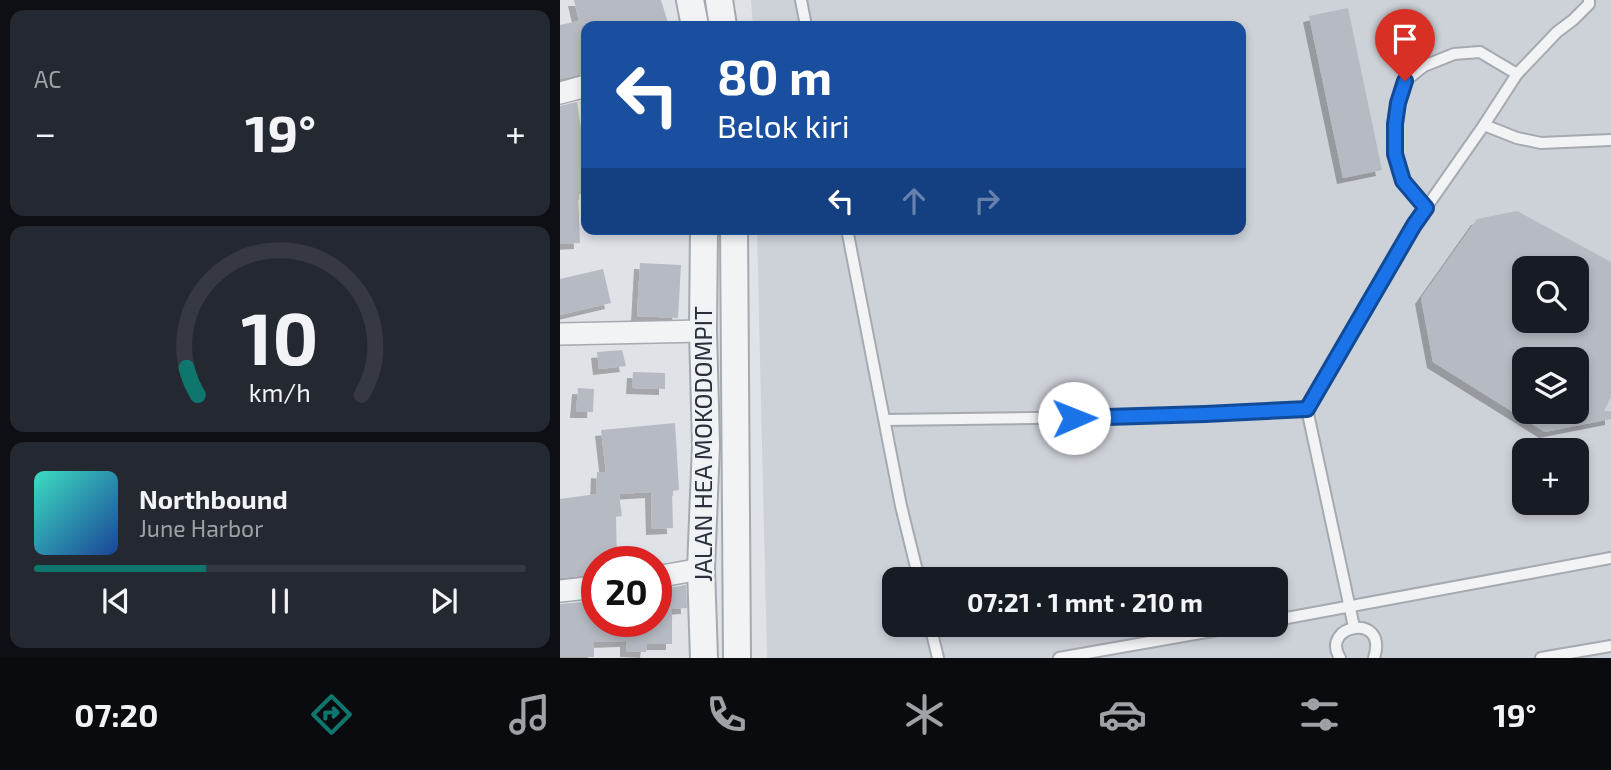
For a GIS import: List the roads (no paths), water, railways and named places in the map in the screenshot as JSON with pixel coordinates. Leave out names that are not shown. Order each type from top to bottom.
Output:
[{"type":"street","points":[[690,0],[694,21]]},
{"type":"street","points":[[719,0],[722,21]]},
{"type":"street","points":[[560,93],[581,87]]},
{"type":"street","name":"JALAN HEA MOKODOMPIT","points":[[704,235],[706,445],[701,569],[704,658]]},
{"type":"street","name":"JALAN HEA MOKODOMPIT","points":[[734,235],[737,658]]},
{"type":"street","points":[[703,273],[734,276]]},
{"type":"street","points":[[560,334],[703,331]]},
{"type":"street","points":[[672,574],[701,569]]},
{"type":"street","points":[[560,591],[581,589]]},
{"type":"lane","points":[[801,0],[805,21]]},
{"type":"lane","points":[[1354,627],[1307,409],[1414,225],[1517,74],[1557,32],[1589,4],[1589,0]]},
{"type":"lane","points":[[1426,208],[1403,181],[1395,154],[1395,124],[1405,81],[1424,66],[1454,54],[1480,52],[1517,74]]},
{"type":"lane","points":[[1484,125],[1517,138],[1541,143],[1611,140]]},
{"type":"lane","points":[[848,235],[901,506],[916,567]]},
{"type":"lane","points":[[885,420],[1102,417],[1307,409]]},
{"type":"lane","points":[[1288,618],[1611,558]]},
{"type":"lane","points":[[1340,658],[1337,642],[1343,632],[1354,627],[1366,629],[1374,636],[1377,648],[1374,658]]},
{"type":"lane","points":[[933,637],[938,658]]},
{"type":"lane","points":[[1059,658],[1178,637]]},
{"type":"lane","points":[[1541,658],[1611,646]]}]
